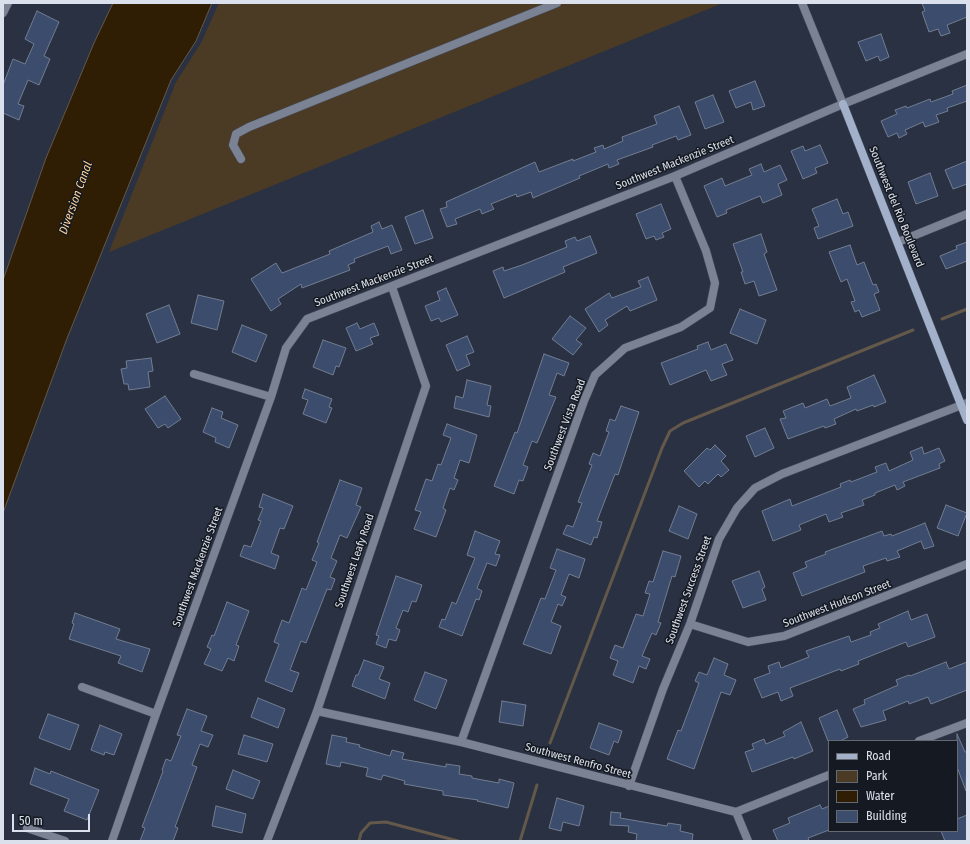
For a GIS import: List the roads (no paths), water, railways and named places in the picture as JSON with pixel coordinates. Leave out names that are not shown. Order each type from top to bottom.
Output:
[{"type":"street","points":[[3,13],[8,3]]},
{"type":"street","points":[[241,159],[234,145],[236,134],[249,126],[557,3]]},
{"type":"street","name":"Southwest del Rio Boulevard","points":[[802,3],[964,404],[967,420]]},
{"type":"street","name":"Southwest Mackenzie Street","points":[[112,841],[156,714],[271,397],[286,348],[307,319],[675,176],[843,104],[967,54]]},
{"type":"street","name":"Southwest Vista Road","points":[[461,742],[584,401],[596,375],[625,348],[681,327],[710,308],[715,283],[706,251],[675,176]]},
{"type":"street","points":[[898,242],[967,214]]},
{"type":"street","name":"Southwest Leafy Road","points":[[267,841],[317,711],[426,386],[392,287]]},
{"type":"street","points":[[194,374],[271,397]]},
{"type":"street","name":"Southwest Success Street","points":[[629,786],[663,689],[690,624],[719,539],[736,508],[755,488],[782,474],[964,404]]},
{"type":"street","name":"Southwest Hudson Street","points":[[690,624],[748,642],[784,636],[967,564]]},
{"type":"street","points":[[82,687],[156,714]]},
{"type":"street","name":"Southwest Renfro Street","points":[[317,711],[461,742],[736,812]]},
{"type":"street","points":[[922,740],[967,722]]},
{"type":"street","points":[[748,841],[736,812],[828,775]]},
{"type":"street","points":[[27,828],[65,841]]},
{"type":"water","name":"Diversion Canal","points":[[113,3],[212,3],[196,41],[171,80],[66,341],[3,513],[3,280],[46,158],[94,43]]},
{"type":"waterway","points":[[942,319],[967,309]]},
{"type":"waterway","points":[[550,743],[662,448],[670,431],[683,423],[913,330]]},
{"type":"waterway","points":[[520,841],[537,785]]},
{"type":"waterway","points":[[359,841],[361,833],[370,823],[386,822],[458,841]]}]
